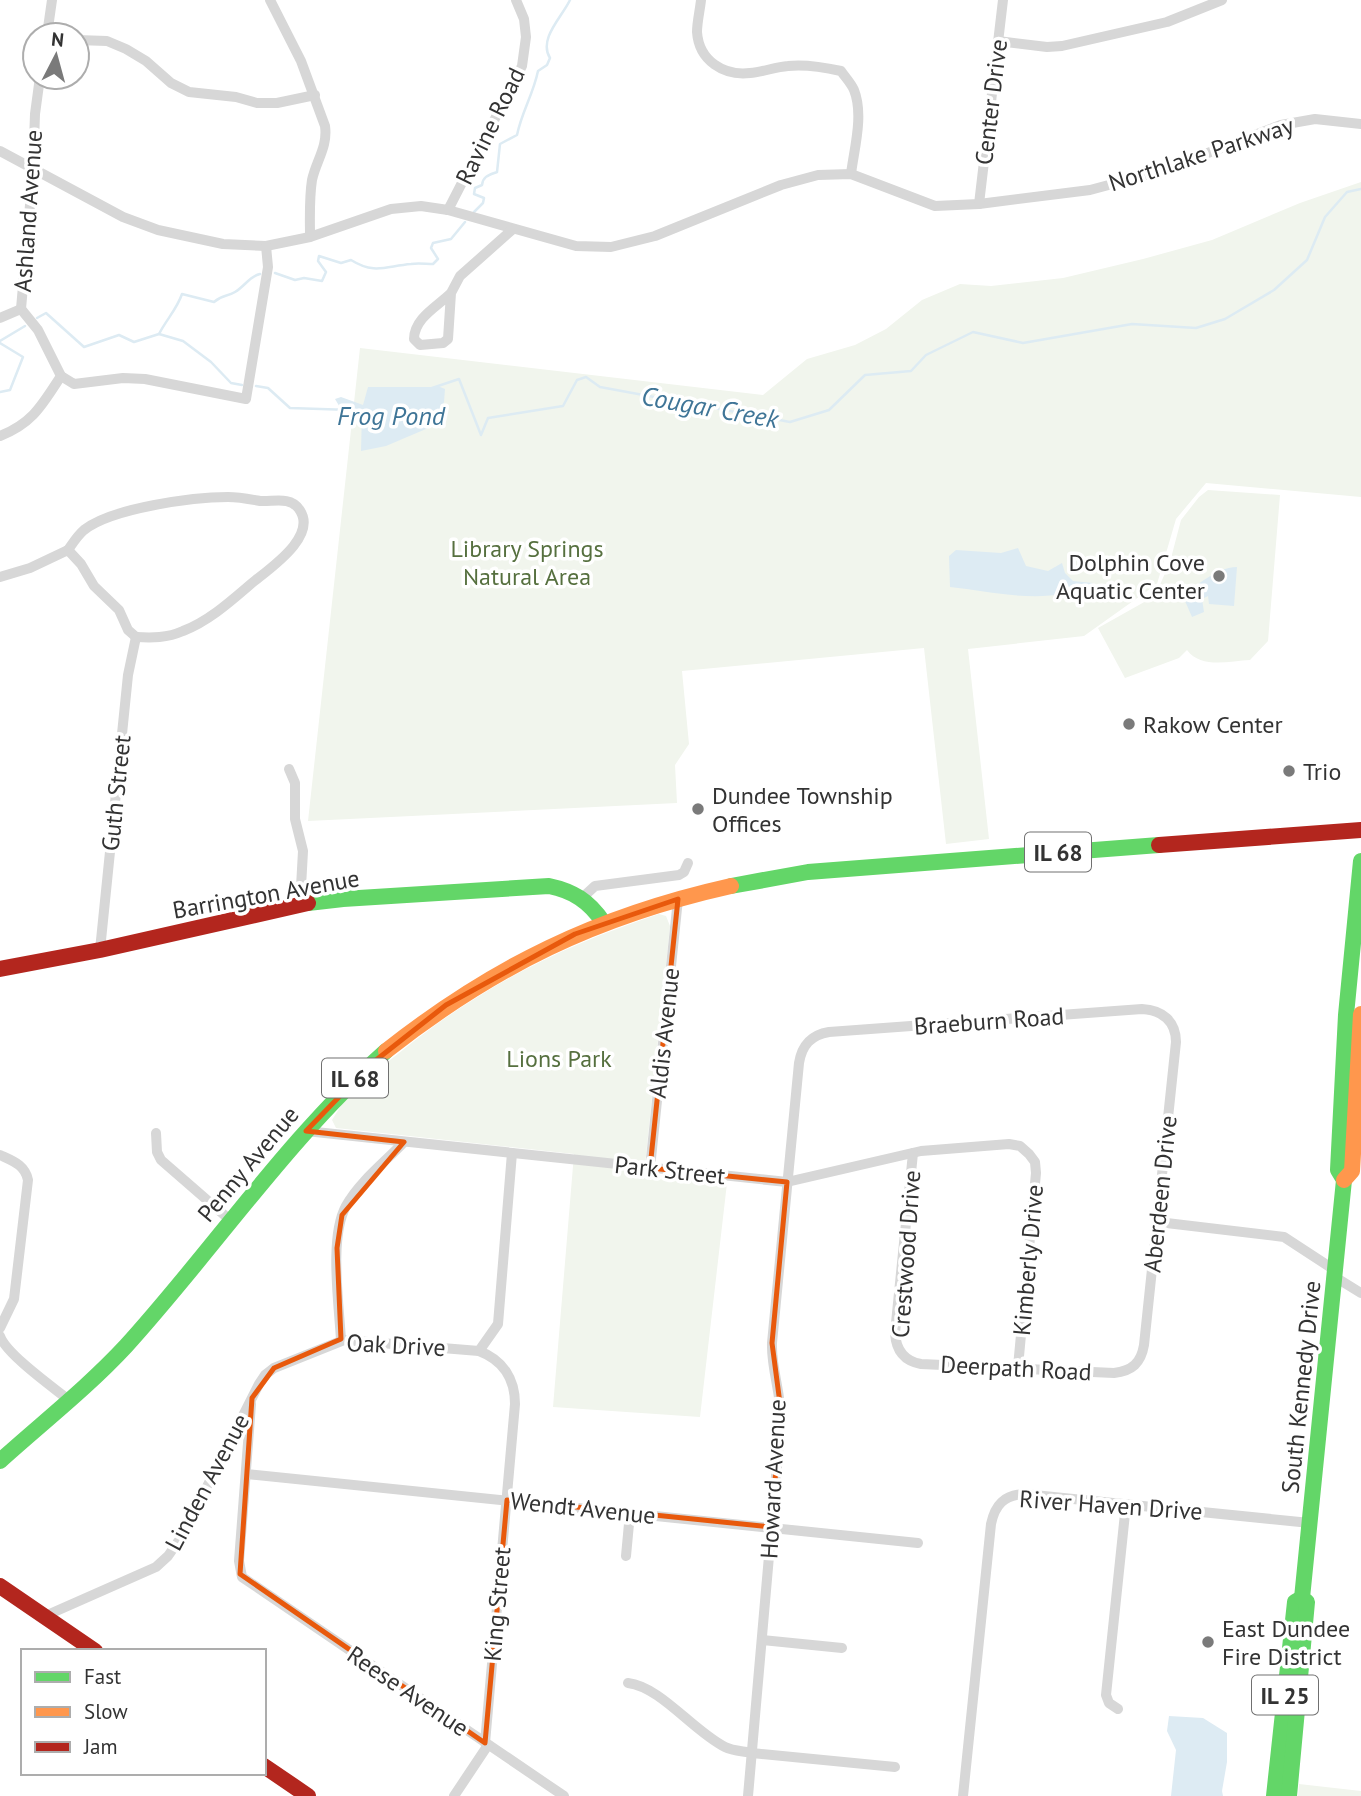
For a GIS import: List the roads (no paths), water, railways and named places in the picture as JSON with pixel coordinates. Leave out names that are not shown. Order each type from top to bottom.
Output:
[{"type":"main road","name":"Penny Avenue","points":[[0,1461],[6,1448],[70,1401],[128,1343],[306,1131],[371,1064],[442,1008],[509,968],[603,922],[678,899],[748,882],[807,872],[1361,830]]},
{"type":"main road","name":"South Kennedy Drive","points":[[1289,1796],[1307,1602],[1303,1598],[1344,1180],[1338,1170],[1341,1096],[1347,998],[1361,861]]},
{"type":"main road","name":"Barrington Avenue","points":[[0,969],[100,950],[300,905],[343,899],[539,886],[566,890],[582,898]]},
{"type":"main road","points":[[582,898],[594,906],[603,922]]},
{"type":"main road","name":"South Kennedy Drive","points":[[1344,1180],[1352,1171],[1361,1014]]},
{"type":"main road","points":[[0,1586],[92,1649]]},
{"type":"main road","name":"South Kennedy Drive","points":[[1274,1796],[1295,1602],[1303,1598]]},
{"type":"main road","points":[[266,1767],[307,1796]]},
{"type":"street","points":[[49,21],[52,0]]},
{"type":"street","points":[[270,0],[315,95],[326,137],[324,151],[312,181],[310,237]]},
{"type":"street","name":"Ravine Road","points":[[448,210],[522,66],[526,37],[524,19],[516,0]]},
{"type":"street","points":[[0,151],[124,217],[158,230],[223,244],[266,246],[310,237],[391,209],[421,206],[448,210],[576,246],[611,247],[655,236],[801,178],[831,173],[850,174],[858,120],[854,90],[841,71],[821,67],[786,66],[749,73],[732,72],[714,66],[705,57],[697,32],[701,0]]},
{"type":"street","name":"Center Drive","points":[[979,204],[1003,0]]},
{"type":"street","points":[[998,41],[1047,47],[1062,46],[1167,22],[1222,0]]},
{"type":"street","points":[[91,40],[107,41],[127,49],[172,83],[189,92],[236,97],[257,103],[277,103],[315,95]]},
{"type":"street","name":"Ashland Avenue","points":[[38,91],[21,309],[38,330],[61,376]]},
{"type":"street","name":"Northlake Parkway","points":[[850,174],[935,206],[979,204],[1090,190],[1161,171],[1280,125],[1315,119],[1361,124]]},
{"type":"street","points":[[452,293],[416,328],[414,339],[420,345],[433,345],[449,339],[452,293],[460,276],[513,229]]},
{"type":"street","points":[[0,436],[24,425],[33,417],[61,376],[74,384],[123,378],[145,379],[246,399],[268,267],[266,246]]},
{"type":"street","points":[[0,318],[21,309]]},
{"type":"street","points":[[0,577],[30,568],[68,550],[86,528],[103,519],[147,506],[227,496],[260,501],[285,500],[294,503],[304,521],[299,538],[272,570],[194,626],[166,637],[136,637],[128,630],[119,610],[94,586],[81,564],[68,550]]},
{"type":"street","name":"Guth Street","points":[[100,950],[127,689],[136,637]]},
{"type":"street","points":[[289,769],[295,783],[295,819],[303,851],[300,905]]},
{"type":"street","points":[[582,898],[595,886],[679,875],[684,872],[688,863]]},
{"type":"street","name":"Aldis Avenue","points":[[650,1168],[678,899]]},
{"type":"street","name":"Braeburn Road","points":[[810,1040],[830,1032],[1142,1009],[1158,1012],[1167,1018]]},
{"type":"street","name":"Aberdeen Drive","points":[[1133,1368],[1143,1352],[1176,1042],[1174,1028],[1167,1018]]},
{"type":"street","name":"Howard Avenue","points":[[748,1796],[781,1411],[772,1343],[800,1059],[810,1040]]},
{"type":"street","name":"Park Street","points":[[306,1131],[787,1182],[913,1153],[1009,1144],[1020,1146],[1029,1154]]},
{"type":"street","points":[[156,1133],[161,1160],[230,1220]]},
{"type":"street","points":[[341,1340],[337,1248],[342,1215],[355,1192],[404,1142]]},
{"type":"street","points":[[479,1351],[498,1324],[512,1153]]},
{"type":"street","name":"Crestwood Drive","points":[[902,1354],[895,1333],[913,1153]]},
{"type":"street","name":"Kimberly Drive","points":[[1017,1367],[1036,1173],[1035,1162],[1029,1154]]},
{"type":"street","points":[[0,1155],[20,1164],[28,1180],[14,1299],[0,1328]]},
{"type":"street","points":[[1158,1222],[1281,1237],[1299,1245],[1361,1293]]},
{"type":"street","points":[[0,1336],[7,1348],[70,1401]]},
{"type":"street","name":"Oak Drive","points":[[252,1398],[263,1377],[272,1369],[341,1340],[479,1351]]},
{"type":"street","name":"King Street","points":[[454,1796],[487,1744],[515,1409],[514,1388],[505,1369],[490,1356],[479,1351]]},
{"type":"street","name":"Deerpath Road","points":[[902,1354],[912,1362],[921,1364],[1114,1373],[1133,1368]]},
{"type":"street","points":[[247,1474],[252,1398]]},
{"type":"street","name":"Linden Avenue","points":[[45,1616],[144,1573],[169,1556],[180,1541],[252,1398]]},
{"type":"street","name":"Wendt Avenue","points":[[247,1474],[918,1543]]},
{"type":"street","name":"Reese Avenue","points":[[247,1474],[239,1570],[242,1577],[564,1796]]},
{"type":"street","name":"River Haven Drive","points":[[963,1796],[990,1538],[996,1506],[1007,1497],[1024,1494],[1310,1523]]},
{"type":"street","points":[[1118,1709],[1109,1703],[1106,1695],[1126,1504]]},
{"type":"street","points":[[626,1556],[629,1513]]},
{"type":"street","points":[[762,1640],[842,1648]]},
{"type":"street","points":[[628,1683],[646,1687],[722,1745],[752,1753],[895,1767]]},
{"type":"water","name":"Frog Pond","points":[[368,387],[440,387],[445,389],[444,402],[433,426],[386,446],[361,451],[362,412],[341,409],[335,399],[341,397],[363,405]]},
{"type":"water","points":[[1018,548],[1026,566],[1048,571],[1062,563],[1065,573],[1073,581],[1093,583],[1076,590],[1041,596],[950,587],[949,556],[956,550],[1001,553]]},
{"type":"water","points":[[1237,567],[1234,606],[1209,604],[1208,596],[1202,599],[1204,612],[1192,617],[1182,594],[1215,573]]},
{"type":"water","points":[[1169,1716],[1203,1718],[1227,1733],[1223,1796],[1171,1796],[1176,1750],[1167,1731]]},
{"type":"waterway","points":[[474,212],[484,198],[474,194],[475,188],[482,185],[487,176],[497,172],[500,144],[517,135],[538,71],[547,65],[550,58],[547,43],[552,28],[570,0]]},
{"type":"waterway","name":"Cougar Creek","points":[[432,388],[459,379],[481,435],[488,418],[563,406],[577,380],[586,377],[600,387],[790,422],[829,410],[865,375],[911,371],[926,355],[973,332],[1023,343],[1132,324],[1196,328],[1225,319],[1274,290],[1307,260],[1325,217],[1347,192],[1361,189]]},
{"type":"waterway","points":[[275,273],[295,280],[304,278],[322,281],[326,272],[318,261],[319,256],[341,263],[351,260],[374,268],[433,264],[438,259],[431,248],[433,243],[451,239],[465,222]]},
{"type":"waterway","points":[[159,334],[182,294],[214,302],[235,292],[260,274]]},
{"type":"waterway","points":[[37,318],[46,313],[84,347],[119,335],[134,342],[159,334],[183,341],[211,362],[231,383],[242,385]]},
{"type":"waterway","points":[[0,341],[25,326]]},
{"type":"waterway","points":[[0,343],[23,357],[10,390],[0,392]]},
{"type":"waterway","name":"Cougar Creek","points":[[256,386],[268,388],[290,408],[351,410]]},
{"type":"place","name":"Dolphin Cove Aquatic Center","points":[[1219,576]]},
{"type":"place","name":"Rakow Center","points":[[1129,724]]},
{"type":"place","name":"Trio","points":[[1289,771]]},
{"type":"place","name":"Dundee Township Offices","points":[[698,809]]},
{"type":"place","name":"East Dundee Fire District","points":[[1208,1642]]},
{"type":"park label","name":"Library Springs Natural Area","points":[[527,562]]},
{"type":"park label","name":"Lions Park","points":[[559,1058]]}]
